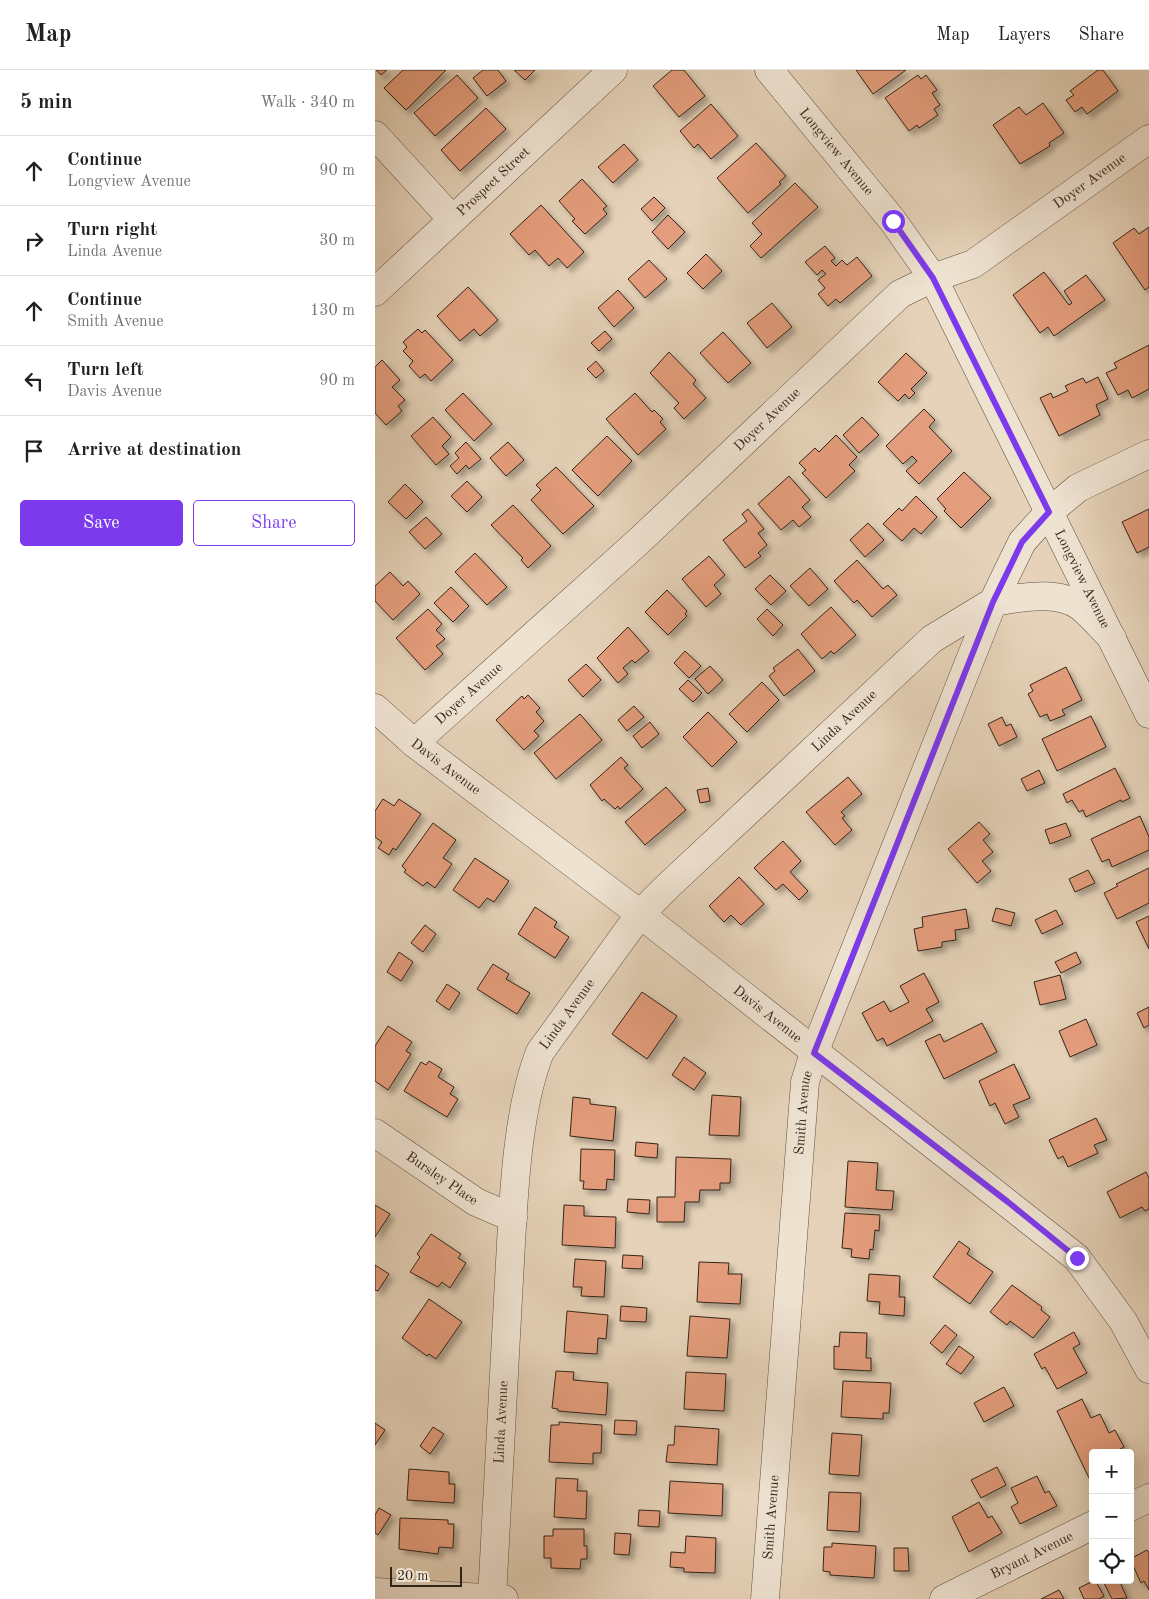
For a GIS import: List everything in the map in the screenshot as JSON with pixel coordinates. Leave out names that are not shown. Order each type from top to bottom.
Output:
[{"type":"street","name":"Prospect Street","points":[[375,292],[613,70]]},
{"type":"street","name":"Longview Avenue","points":[[769,70],[893,221],[933,278],[1149,714]]},
{"type":"street","points":[[375,135],[452,219]]},
{"type":"street","name":"Doyer Avenue","points":[[414,743],[639,541],[900,294],[933,278],[973,264],[1149,139]]},
{"type":"street","points":[[993,602],[1022,542],[1049,512],[1078,488],[1149,454]]},
{"type":"street","name":"Linda Avenue","points":[[498,1599],[513,1218],[526,1106],[533,1071],[540,1052],[639,914],[932,639],[993,602],[1030,597],[1050,597],[1067,600],[1080,606],[1112,638]]},
{"type":"street","name":"Smith Avenue","points":[[765,1599],[805,1082],[814,1053],[993,602]]},
{"type":"street","name":"Davis Avenue","points":[[375,708],[414,743],[639,914],[1077,1258],[1123,1321],[1149,1369]]},
{"type":"street","name":"Bursley Place","points":[[375,1134],[476,1202],[513,1218]]},
{"type":"street","points":[[1134,1505],[1149,1498]]},
{"type":"street","name":"Bryant Avenue","points":[[945,1599],[1089,1527]]},
{"type":"street","points":[[375,1592],[498,1599]]},
{"type":"building","points":[[376,70],[387,70],[381,75]]},
{"type":"building","points":[[403,70],[446,70],[406,110],[384,88]]},
{"type":"building","points":[[483,70],[498,70],[506,81],[487,96],[473,78]]},
{"type":"building","points":[[514,70],[535,70],[525,80]]},
{"type":"building","points":[[672,70],[684,70],[705,96],[679,117],[653,86]]},
{"type":"building","points":[[856,70],[906,70],[873,94]]},
{"type":"building","points":[[1098,70],[1103,70],[1118,91],[1087,114],[1082,107],[1075,112],[1066,100],[1074,95],[1070,91]]},
{"type":"building","points":[[457,75],[478,98],[435,136],[414,113]]},
{"type":"building","points":[[918,75],[921,79],[926,75],[937,90],[932,93],[940,105],[934,109],[938,115],[919,128],[917,125],[909,131],[885,98]]},
{"type":"building","points":[[1043,103],[1064,133],[1049,143],[1050,146],[1020,164],[993,125],[1019,107],[1026,115]]},
{"type":"building","points":[[711,104],[738,136],[711,159],[698,144],[694,148],[680,131]]},
{"type":"building","points":[[486,108],[506,129],[460,171],[441,150]]},
{"type":"building","points":[[756,143],[786,176],[779,182],[781,184],[748,213],[717,178]]},
{"type":"building","points":[[624,144],[638,160],[613,183],[598,167]]},
{"type":"building","points":[[582,179],[607,206],[603,209],[607,214],[585,234],[572,221],[575,219],[559,201]]},
{"type":"building","points":[[795,183],[818,207],[761,258],[750,246],[762,234],[752,223]]},
{"type":"building","points":[[654,197],[665,208],[652,221],[641,209]]},
{"type":"building","points":[[541,205],[584,252],[567,268],[558,258],[549,266],[535,250],[529,255],[510,234]]},
{"type":"building","points":[[668,215],[685,232],[668,249],[652,232]]},
{"type":"building","points":[[1149,227],[1149,287],[1145,290],[1113,243],[1134,228],[1139,234]]},
{"type":"building","points":[[825,246],[835,258],[831,261],[836,266],[842,260],[847,265],[857,257],[872,276],[840,303],[836,299],[828,306],[818,294],[825,288],[818,280],[826,274],[822,270],[817,275],[805,262]]},
{"type":"building","points":[[706,254],[722,271],[703,289],[687,273]]},
{"type":"building","points":[[649,260],[667,279],[645,298],[628,279]]},
{"type":"building","points":[[1044,272],[1069,305],[1072,303],[1064,291],[1086,275],[1105,300],[1054,336],[1048,327],[1040,333],[1013,295]]},
{"type":"building","points":[[468,287],[498,320],[480,336],[474,329],[460,341],[437,316]]},
{"type":"building","points":[[618,290],[634,308],[614,327],[598,308]]},
{"type":"building","points":[[772,303],[792,327],[767,348],[747,323]]},
{"type":"building","points":[[418,329],[422,333],[425,330],[453,360],[431,381],[425,374],[420,378],[409,366],[413,361],[403,351],[407,347],[403,342]]},
{"type":"building","points":[[605,331],[612,339],[599,351],[591,343]]},
{"type":"building","points":[[723,332],[751,363],[728,383],[700,353]]},
{"type":"building","points":[[1149,345],[1149,389],[1132,398],[1128,390],[1118,395],[1106,373],[1117,368],[1114,363]]},
{"type":"building","points":[[669,352],[696,380],[693,384],[706,398],[684,419],[674,408],[679,403],[650,373]]},
{"type":"building","points":[[906,353],[927,373],[911,389],[915,393],[909,399],[905,394],[898,401],[878,382]]},
{"type":"building","points":[[382,360],[400,380],[392,387],[405,400],[398,406],[402,411],[386,425],[375,413],[375,367]]},
{"type":"building","points":[[596,361],[604,371],[596,378],[587,369]]},
{"type":"building","points":[[1098,377],[1108,399],[1096,405],[1100,415],[1059,436],[1040,398],[1051,393],[1053,398],[1068,391],[1065,386],[1083,378],[1086,383]]},
{"type":"building","points":[[463,393],[492,424],[474,441],[445,410]]},
{"type":"building","points":[[635,393],[652,412],[654,410],[663,419],[660,422],[666,429],[638,455],[606,419]]},
{"type":"building","points":[[924,409],[935,420],[929,427],[952,451],[919,484],[906,471],[917,461],[912,456],[903,464],[886,446]]},
{"type":"building","points":[[433,417],[451,437],[442,446],[449,454],[436,465],[411,436]]},
{"type":"building","points":[[862,417],[879,435],[859,453],[843,435]]},
{"type":"building","points":[[836,435],[857,457],[849,465],[855,471],[826,498],[802,473],[806,470],[799,463],[815,448],[819,452]]},
{"type":"building","points":[[607,436],[632,461],[598,496],[572,470]]},
{"type":"building","points":[[466,442],[481,459],[469,469],[466,465],[457,474],[450,466],[459,458],[455,453]]},
{"type":"building","points":[[508,442],[524,460],[506,476],[490,458]]},
{"type":"building","points":[[556,467],[594,506],[563,534],[531,500],[541,490],[536,485]]},
{"type":"building","points":[[964,472],[991,498],[961,528],[944,511],[946,509],[937,499]]},
{"type":"building","points":[[789,476],[810,500],[802,507],[811,517],[799,527],[793,520],[781,530],[758,504]]},
{"type":"building","points":[[467,481],[482,497],[467,512],[451,496]]},
{"type":"building","points":[[405,484],[423,502],[406,519],[388,502]]},
{"type":"building","points":[[916,496],[937,517],[921,534],[914,528],[902,541],[883,524],[899,508],[902,511]]},
{"type":"building","points":[[513,505],[551,546],[528,568],[521,560],[523,558],[491,525]]},
{"type":"building","points":[[748,509],[764,529],[758,533],[767,545],[758,553],[761,556],[745,568],[723,540],[747,521],[742,514]]},
{"type":"building","points":[[1149,509],[1149,547],[1137,553],[1122,522]]},
{"type":"building","points":[[426,517],[442,534],[425,549],[409,532]]},
{"type":"building","points":[[868,523],[884,540],[865,557],[850,540]]},
{"type":"building","points":[[475,553],[507,587],[487,605],[455,572]]},
{"type":"building","points":[[709,556],[725,575],[714,585],[721,594],[706,607],[682,579]]},
{"type":"building","points":[[857,560],[883,589],[888,585],[897,595],[872,617],[857,600],[854,603],[834,581]]},
{"type":"building","points":[[810,568],[828,589],[809,606],[790,586]]},
{"type":"building","points":[[390,572],[403,586],[408,581],[420,594],[393,620],[375,601],[375,586]]},
{"type":"building","points":[[770,575],[786,591],[771,605],[755,589]]},
{"type":"building","points":[[451,587],[469,606],[453,622],[434,603]]},
{"type":"building","points":[[667,590],[687,611],[685,614],[687,616],[668,635],[645,612]]},
{"type":"building","points":[[831,607],[856,635],[834,654],[831,651],[822,659],[801,634]]},
{"type":"building","points":[[428,609],[442,624],[436,630],[445,639],[436,646],[443,654],[425,670],[396,638]]},
{"type":"building","points":[[767,609],[783,625],[773,636],[757,619]]},
{"type":"building","points":[[628,627],[649,651],[635,663],[632,660],[623,668],[628,674],[618,683],[597,658]]},
{"type":"building","points":[[798,649],[815,671],[784,696],[769,676],[775,671],[773,668]]},
{"type":"building","points":[[685,651],[701,666],[689,678],[674,663]]},
{"type":"building","points":[[586,664],[601,680],[583,697],[568,680]]},
{"type":"building","points":[[710,666],[723,680],[708,694],[695,679]]},
{"type":"building","points":[[1066,667],[1082,700],[1062,710],[1065,715],[1050,721],[1047,714],[1040,717],[1028,694],[1033,691],[1030,685]]},
{"type":"building","points":[[688,680],[702,693],[693,702],[679,689]]},
{"type":"building","points":[[762,682],[779,700],[747,732],[729,714]]},
{"type":"building","points":[[528,695],[540,708],[536,712],[544,721],[534,731],[539,736],[524,750],[496,720],[522,696],[524,699]]},
{"type":"building","points":[[634,706],[644,717],[627,731],[618,720]]},
{"type":"building","points":[[708,712],[737,742],[712,767],[683,737]]},
{"type":"building","points":[[580,714],[602,740],[556,779],[534,753]]},
{"type":"building","points":[[1091,716],[1106,747],[1057,771],[1042,739]]},
{"type":"building","points":[[1002,717],[1006,726],[1011,724],[1017,737],[999,746],[988,724]]},
{"type":"building","points":[[650,722],[659,734],[642,748],[633,736]]},
{"type":"building","points":[[621,757],[628,765],[624,768],[643,789],[620,809],[618,806],[615,809],[604,799],[602,801],[590,785]]},
{"type":"building","points":[[1115,768],[1130,798],[1122,802],[1121,800],[1086,817],[1083,810],[1079,812],[1072,800],[1067,803],[1063,794]]},
{"type":"building","points":[[1039,770],[1045,783],[1027,791],[1021,779]]},
{"type":"building","points":[[848,777],[862,794],[841,812],[845,816],[842,818],[852,830],[835,845],[806,812]]},
{"type":"building","points":[[666,787],[686,810],[645,845],[625,822]]},
{"type":"building","points":[[708,788],[710,801],[700,803],[697,790]]},
{"type":"building","points":[[383,799],[394,806],[399,799],[421,814],[396,850],[393,848],[389,855],[378,848],[382,842],[375,837],[375,811]]},
{"type":"building","points":[[1140,816],[1149,837],[1149,850],[1112,867],[1109,859],[1102,862],[1091,839]]},
{"type":"building","points":[[979,822],[990,834],[983,840],[993,852],[982,861],[991,871],[977,883],[948,849]]},
{"type":"building","points":[[433,823],[456,840],[443,858],[452,864],[435,888],[427,882],[423,886],[404,872],[406,870],[402,866]]},
{"type":"building","points":[[1066,823],[1071,836],[1050,844],[1045,830]]},
{"type":"building","points":[[783,841],[801,861],[790,872],[808,891],[799,900],[783,884],[776,890],[754,868]]},
{"type":"building","points":[[475,858],[509,881],[494,902],[487,898],[479,908],[453,890]]},
{"type":"building","points":[[1149,868],[1149,903],[1117,919],[1104,893],[1118,886],[1116,884]]},
{"type":"building","points":[[1088,870],[1095,883],[1075,892],[1069,879]]},
{"type":"building","points":[[739,877],[764,904],[741,925],[731,915],[724,922],[709,906]]},
{"type":"building","points":[[535,907],[557,922],[554,927],[569,937],[555,958],[518,934]]},
{"type":"building","points":[[996,908],[1015,913],[1011,926],[992,921]]},
{"type":"building","points":[[966,909],[969,928],[955,930],[956,940],[942,942],[942,947],[918,951],[914,929],[923,927],[922,917]]},
{"type":"building","points":[[1056,910],[1063,924],[1042,934],[1035,920]]},
{"type":"building","points":[[1149,916],[1149,949],[1136,922]]},
{"type":"building","points":[[425,925],[436,934],[423,952],[411,943]]},
{"type":"building","points":[[399,952],[413,962],[401,981],[387,972]]},
{"type":"building","points":[[1076,952],[1081,963],[1061,973],[1055,962]]},
{"type":"building","points":[[493,964],[509,974],[506,979],[530,993],[517,1014],[477,989]]},
{"type":"building","points":[[924,973],[939,1002],[926,1009],[933,1021],[887,1046],[883,1038],[877,1041],[862,1013],[884,1001],[890,1012],[909,1002],[900,986]]},
{"type":"building","points":[[1060,975],[1066,999],[1040,1005],[1034,982]]},
{"type":"building","points":[[447,984],[460,993],[449,1010],[436,1001]]},
{"type":"building","points":[[642,992],[677,1016],[647,1059],[612,1034]]},
{"type":"building","points":[[1149,1007],[1149,1025],[1144,1028],[1137,1013]]},
{"type":"building","points":[[1086,1019],[1097,1045],[1070,1057],[1059,1031]]},
{"type":"building","points":[[982,1023],[997,1052],[944,1079],[925,1041],[940,1034],[944,1042]]},
{"type":"building","points":[[388,1026],[412,1042],[406,1051],[411,1054],[388,1090],[375,1081],[375,1046]]},
{"type":"building","points":[[684,1057],[706,1073],[694,1090],[672,1075]]},
{"type":"building","points":[[429,1061],[442,1069],[438,1077],[454,1087],[450,1094],[458,1099],[447,1117],[404,1091],[421,1062],[426,1065]]},
{"type":"building","points":[[1014,1064],[1030,1098],[1013,1105],[1019,1117],[1005,1124],[995,1103],[990,1106],[979,1081]]},
{"type":"building","points":[[712,1095],[741,1097],[739,1136],[709,1135]]},
{"type":"building","points":[[573,1097],[590,1099],[590,1104],[616,1107],[613,1141],[570,1136]]},
{"type":"building","points":[[1096,1118],[1107,1140],[1094,1145],[1098,1153],[1068,1167],[1063,1156],[1058,1159],[1049,1140]]},
{"type":"building","points":[[636,1142],[658,1144],[657,1158],[635,1156]]},
{"type":"building","points":[[581,1149],[615,1150],[614,1180],[607,1179],[606,1190],[583,1189],[584,1181],[580,1181]]},
{"type":"building","points":[[676,1157],[731,1159],[730,1183],[720,1183],[720,1190],[700,1190],[699,1202],[685,1202],[684,1222],[657,1222],[657,1197],[675,1197]]},
{"type":"building","points":[[848,1161],[878,1163],[876,1190],[894,1191],[892,1210],[845,1207]]},
{"type":"building","points":[[1146,1172],[1149,1178],[1149,1209],[1145,1211],[1142,1207],[1120,1218],[1107,1192]]},
{"type":"building","points":[[628,1199],[650,1200],[649,1214],[627,1212]]},
{"type":"building","points":[[375,1205],[390,1214],[375,1237]]},
{"type":"building","points":[[564,1205],[584,1206],[584,1216],[616,1217],[615,1248],[562,1245]]},
{"type":"building","points":[[845,1213],[880,1215],[879,1231],[875,1230],[873,1250],[870,1249],[869,1259],[851,1257],[852,1249],[842,1248]]},
{"type":"building","points":[[431,1234],[461,1254],[458,1258],[466,1263],[450,1288],[442,1282],[438,1287],[410,1272],[420,1257],[417,1254]]},
{"type":"building","points":[[959,1241],[970,1249],[967,1254],[993,1272],[970,1304],[933,1277]]},
{"type":"building","points":[[623,1255],[643,1256],[642,1269],[622,1268]]},
{"type":"building","points":[[575,1259],[606,1261],[604,1297],[581,1296],[582,1287],[573,1287]]},
{"type":"building","points":[[699,1262],[729,1263],[728,1274],[742,1274],[740,1304],[697,1302]]},
{"type":"building","points":[[375,1265],[389,1274],[378,1291],[375,1290]]},
{"type":"building","points":[[869,1274],[900,1276],[899,1297],[905,1297],[904,1316],[879,1314],[880,1302],[867,1301]]},
{"type":"building","points":[[1012,1285],[1042,1307],[1041,1310],[1050,1317],[1033,1338],[1010,1321],[1007,1325],[990,1312]]},
{"type":"building","points":[[429,1299],[462,1322],[436,1359],[429,1354],[427,1356],[402,1338]]},
{"type":"building","points":[[621,1306],[647,1308],[646,1322],[620,1321]]},
{"type":"building","points":[[567,1311],[608,1315],[606,1339],[598,1338],[597,1354],[564,1352]]},
{"type":"building","points":[[690,1316],[730,1319],[727,1358],[687,1356]]},
{"type":"building","points":[[945,1325],[957,1335],[942,1353],[930,1343]]},
{"type":"building","points":[[840,1332],[867,1333],[866,1358],[871,1358],[871,1371],[834,1369],[834,1346],[839,1347]]},
{"type":"building","points":[[1074,1332],[1080,1344],[1073,1348],[1087,1373],[1057,1389],[1045,1367],[1042,1369],[1034,1354]]},
{"type":"building","points":[[959,1346],[974,1357],[961,1374],[946,1364]]},
{"type":"building","points":[[556,1371],[574,1372],[573,1380],[608,1383],[606,1415],[558,1411],[558,1409],[552,1408]]},
{"type":"building","points":[[686,1372],[726,1374],[724,1411],[684,1409]]},
{"type":"building","points":[[843,1381],[891,1383],[889,1413],[883,1413],[883,1419],[841,1417]]},
{"type":"building","points":[[1004,1387],[1014,1406],[984,1422],[974,1403]]},
{"type":"building","points":[[1082,1399],[1091,1418],[1100,1414],[1109,1433],[1115,1430],[1124,1447],[1120,1449],[1089,1449],[1089,1478],[1057,1411]]},
{"type":"building","points":[[615,1420],[637,1421],[636,1435],[614,1434]]},
{"type":"building","points":[[559,1422],[602,1425],[601,1453],[593,1453],[593,1464],[549,1462],[551,1425],[559,1425]]},
{"type":"building","points":[[375,1423],[385,1430],[375,1445]]},
{"type":"building","points":[[675,1426],[719,1429],[717,1465],[666,1462],[668,1445],[674,1445]]},
{"type":"building","points":[[433,1427],[444,1434],[430,1454],[420,1446]]},
{"type":"building","points":[[832,1433],[862,1435],[859,1476],[829,1474]]},
{"type":"building","points":[[997,1467],[1006,1485],[981,1498],[971,1480]]},
{"type":"building","points":[[409,1469],[449,1472],[449,1484],[455,1484],[454,1503],[407,1500]]},
{"type":"building","points":[[1037,1476],[1045,1493],[1049,1491],[1057,1506],[1020,1524],[1011,1507],[1018,1503],[1011,1488]]},
{"type":"building","points":[[556,1478],[578,1479],[577,1491],[587,1491],[586,1519],[554,1517]]},
{"type":"building","points":[[670,1481],[723,1484],[722,1516],[668,1513]]},
{"type":"building","points":[[829,1492],[861,1493],[859,1532],[827,1530]]},
{"type":"building","points":[[979,1502],[988,1518],[992,1516],[1002,1533],[969,1552],[952,1517]]},
{"type":"building","points":[[379,1508],[391,1515],[378,1535],[375,1533],[375,1515]]},
{"type":"building","points":[[639,1510],[660,1511],[659,1527],[638,1526]]},
{"type":"building","points":[[400,1518],[448,1520],[448,1524],[454,1524],[453,1548],[439,1547],[438,1554],[399,1549]]},
{"type":"building","points":[[553,1529],[584,1529],[584,1546],[587,1546],[587,1559],[581,1559],[580,1569],[551,1568],[551,1558],[544,1558],[544,1536],[553,1536]]},
{"type":"building","points":[[615,1533],[631,1534],[629,1555],[614,1554]]},
{"type":"building","points":[[686,1536],[716,1538],[715,1573],[684,1572],[684,1568],[670,1567],[671,1552],[685,1553]]},
{"type":"building","points":[[832,1543],[876,1546],[874,1578],[830,1575],[830,1572],[823,1571],[824,1547],[832,1547]]},
{"type":"building","points":[[894,1548],[908,1548],[909,1571],[894,1571]]},
{"type":"building","points":[[1147,1550],[1149,1553],[1149,1590],[1144,1581],[1141,1583],[1134,1568],[1134,1557]]},
{"type":"building","points":[[1089,1583],[1097,1584],[1104,1596],[1099,1599],[1084,1599],[1079,1588]]},
{"type":"building","points":[[1104,1584],[1121,1584],[1127,1598],[1112,1599]]},
{"type":"building","points":[[1059,1590],[1064,1599],[1041,1599]]},
{"type":"route","points":[[893,221],[933,278],[1049,512],[1022,542],[993,602],[814,1053],[1008,1202],[1077,1258]]}]
